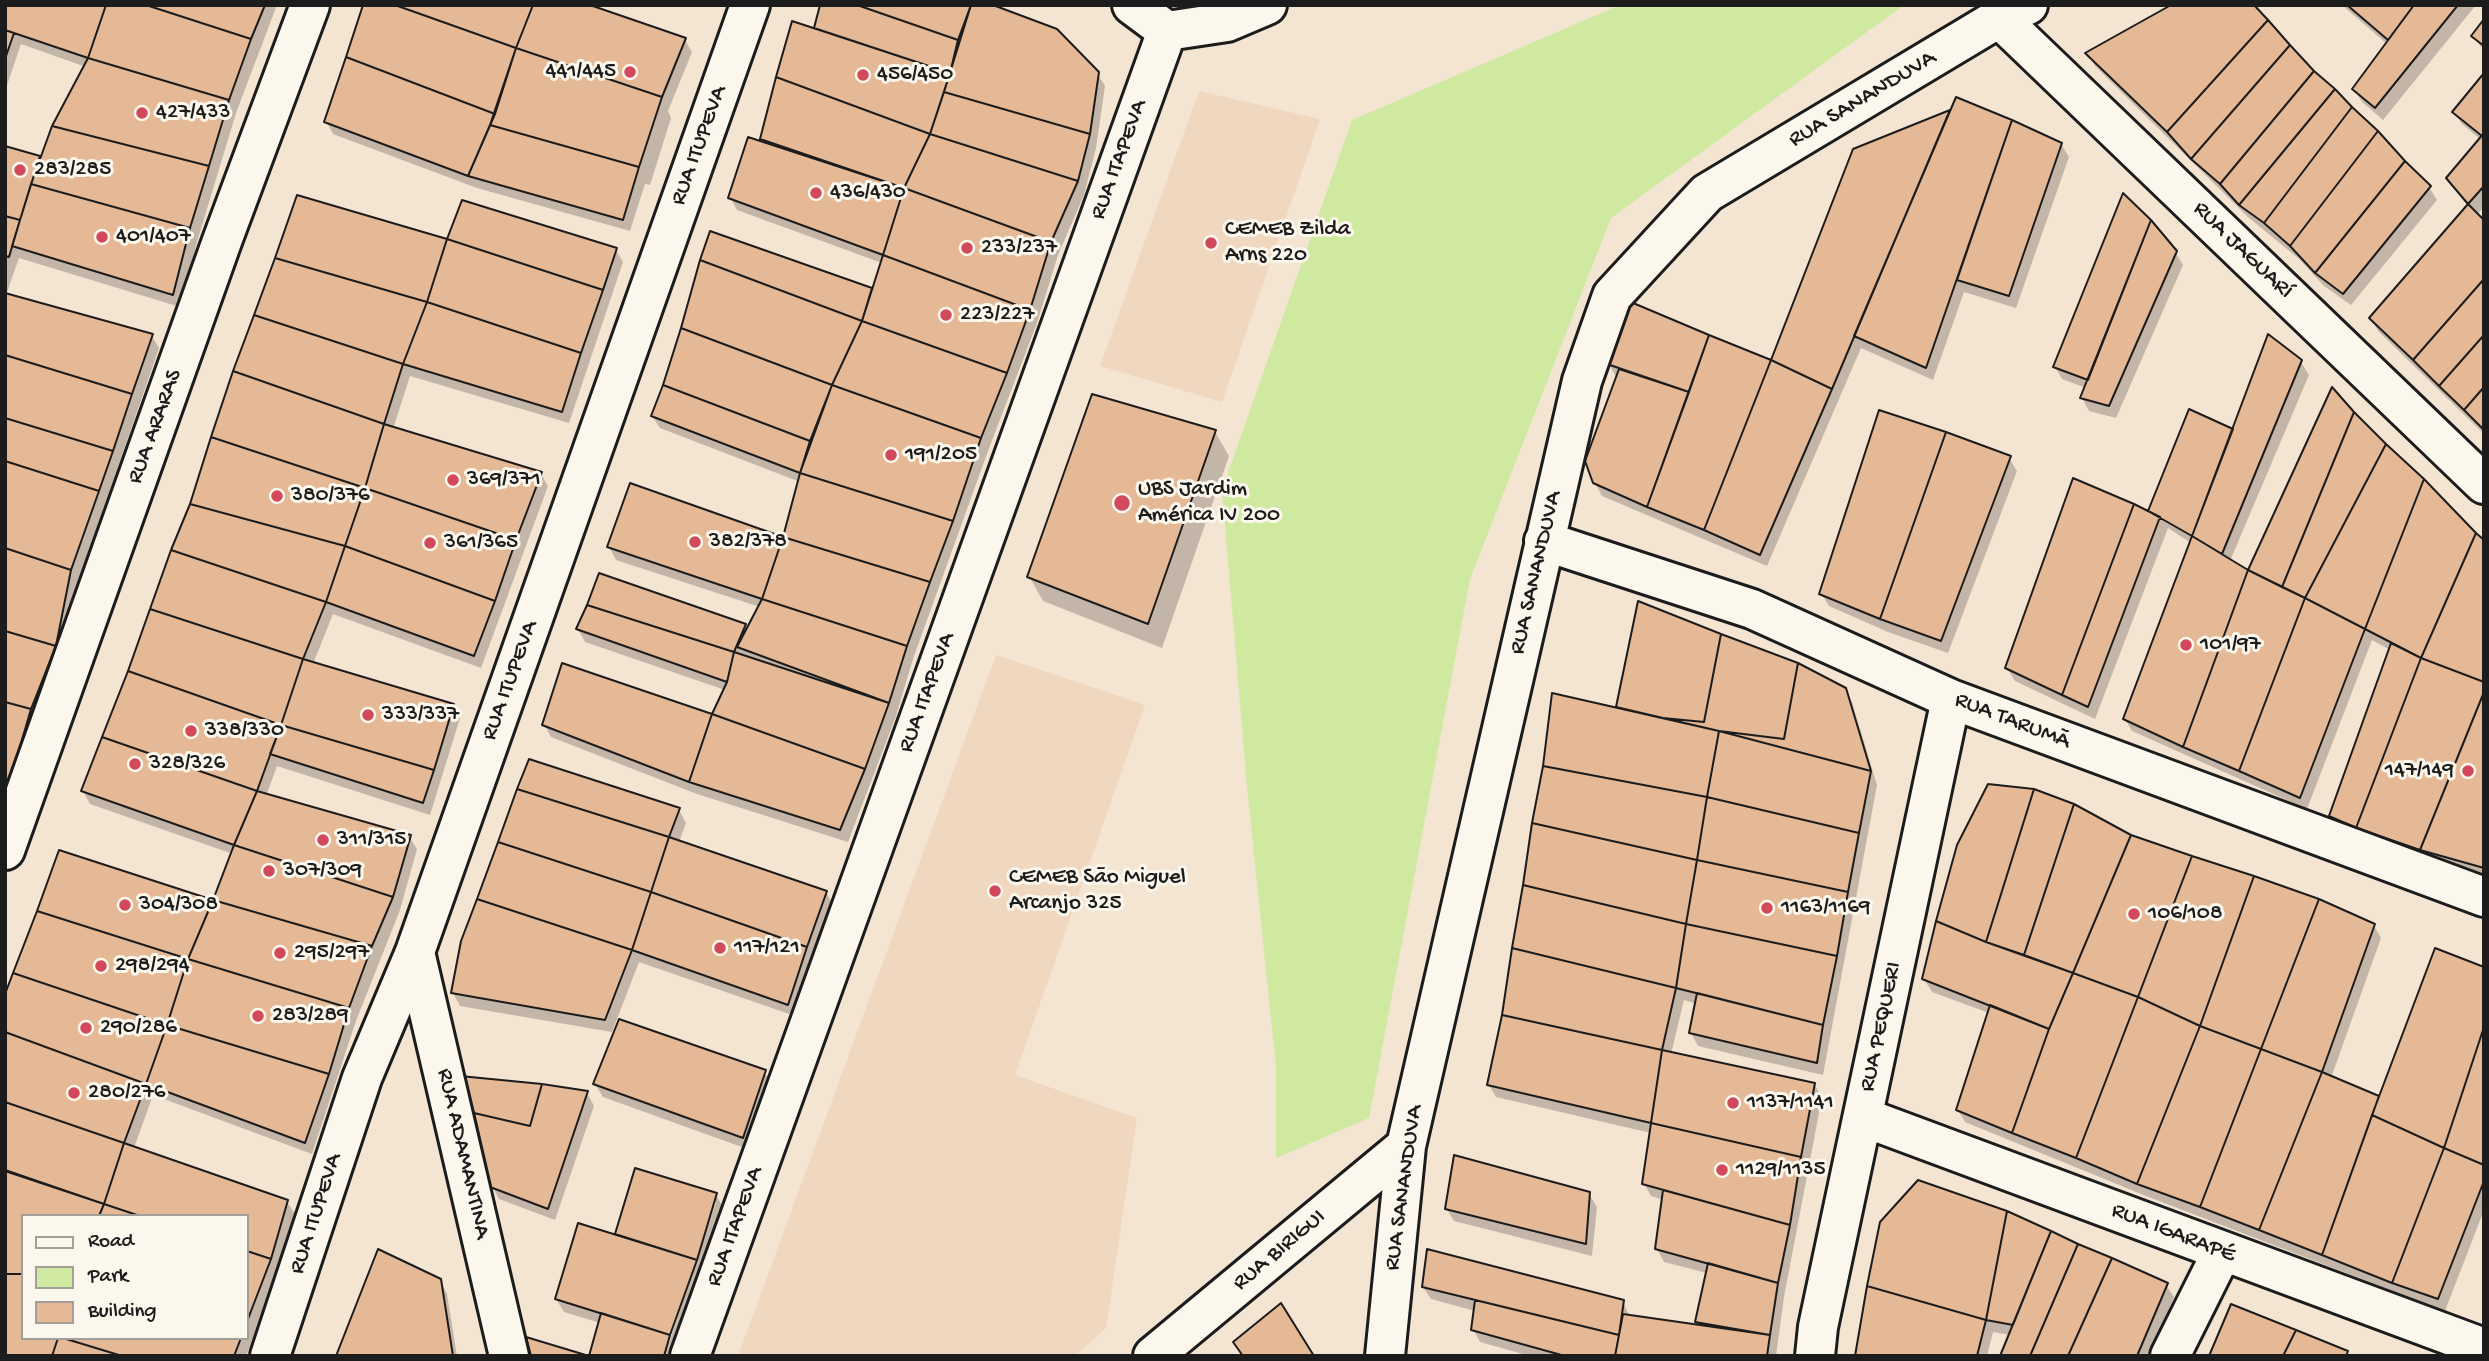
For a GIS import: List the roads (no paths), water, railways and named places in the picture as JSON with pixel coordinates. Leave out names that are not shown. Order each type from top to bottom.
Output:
[{"type":"street","name":"RUA ARARAS","points":[[5,850],[222,241],[310,5]]},
{"type":"street","name":"RUA ITUPEVA","points":[[270,1356],[362,1078],[415,952],[750,5]]},
{"type":"street","points":[[1132,5],[1167,31],[1227,22],[1267,5]]},
{"type":"street","name":"RUA JAGUARÍ","points":[[2014,11],[2484,484]]},
{"type":"street","name":"RUA SANANDUVA","points":[[1384,1356],[1406,1146],[1582,381],[1612,296],[1707,193],[2014,11]]},
{"type":"street","name":"RUA ITAPEVA","points":[[690,1356],[1167,31]]},
{"type":"street","name":"RUA TARUMÃ","points":[[1544,541],[1752,609],[1951,699],[2484,897]]},
{"type":"street","name":"RUA PEQUERI","points":[[1815,1356],[1818,1328],[1951,699]]},
{"type":"street","name":"RUA ADAMANTINA","points":[[415,952],[509,1356]]},
{"type":"street","name":"RUA IGARAPÉ","points":[[1863,1117],[2484,1348]]},
{"type":"street","name":"RUA BIRIGUI","points":[[1153,1356],[1406,1146]]},
{"type":"street","points":[[2170,1356],[2221,1252]]},
{"type":"place","name":"441/445","points":[[630,72]]},
{"type":"place","name":"456/450","points":[[863,75]]},
{"type":"place","name":"427/433","points":[[142,113]]},
{"type":"place","name":"283/285","points":[[20,170]]},
{"type":"place","name":"436/430","points":[[816,193]]},
{"type":"place","name":"401/407","points":[[102,237]]},
{"type":"place","name":"CEMEB Zilda Arns 220","points":[[1211,243]]},
{"type":"place","name":"233/237","points":[[967,248]]},
{"type":"place","name":"223/227","points":[[946,315]]},
{"type":"place","name":"191/205","points":[[891,455]]},
{"type":"place","name":"369/371","points":[[453,480]]},
{"type":"place","name":"380/376","points":[[277,496]]},
{"type":"place","name":"UBS Jardim América IV 200","points":[[1122,503]]},
{"type":"place","name":"382/378","points":[[695,542]]},
{"type":"place","name":"361/365","points":[[430,543]]},
{"type":"place","name":"101/97","points":[[2186,645]]},
{"type":"place","name":"333/337","points":[[368,715]]},
{"type":"place","name":"338/330","points":[[191,731]]},
{"type":"place","name":"328/326","points":[[135,764]]},
{"type":"place","name":"147/149","points":[[2468,771]]},
{"type":"place","name":"311/315","points":[[323,840]]},
{"type":"place","name":"307/309","points":[[269,871]]},
{"type":"place","name":"CEMEB São Miguel Arcanjo 325","points":[[995,891]]},
{"type":"place","name":"304/308","points":[[125,905]]},
{"type":"place","name":"1163/1169","points":[[1767,908]]},
{"type":"place","name":"106/108","points":[[2134,914]]},
{"type":"place","name":"117/121","points":[[720,948]]},
{"type":"place","name":"295/297","points":[[280,953]]},
{"type":"place","name":"298/294","points":[[101,966]]},
{"type":"place","name":"283/289","points":[[258,1016]]},
{"type":"place","name":"290/286","points":[[86,1028]]},
{"type":"place","name":"280/276","points":[[74,1093]]},
{"type":"place","name":"1137/1141","points":[[1733,1103]]},
{"type":"place","name":"1129/1135","points":[[1722,1170]]}]
